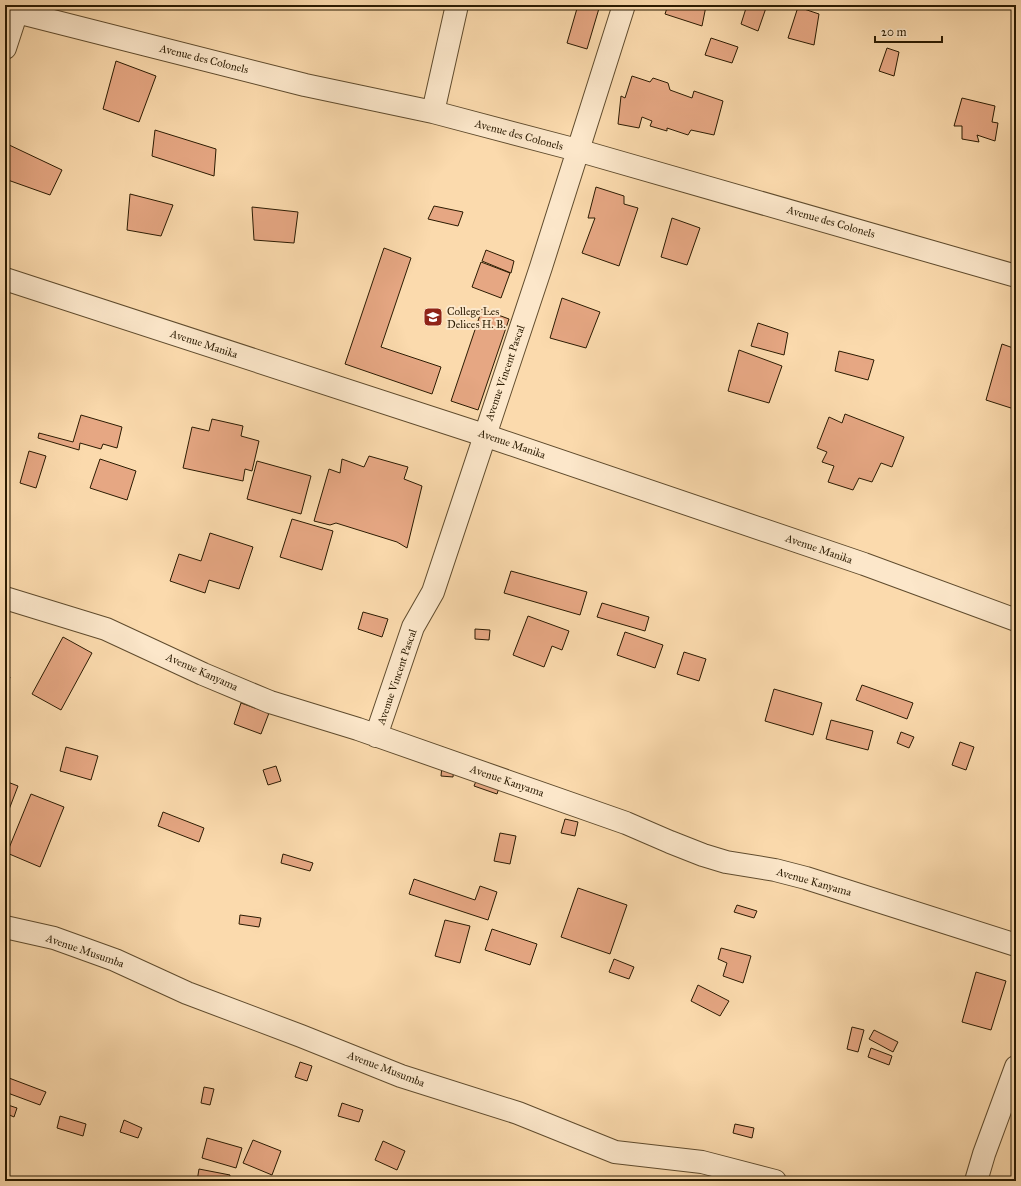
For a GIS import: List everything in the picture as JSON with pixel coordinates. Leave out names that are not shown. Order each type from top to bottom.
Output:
[{"type":"street","points":[[433,112],[457,5]]},
{"type":"street","name":"Avenue Vincent Pascal","points":[[376,736],[413,627],[433,592],[541,267],[624,5]]},
{"type":"street","points":[[5,48],[18,9]]},
{"type":"street","name":"Avenue des Colonels","points":[[18,9],[305,84],[433,112],[577,150],[1016,276]]},
{"type":"street","name":"Avenue Manika","points":[[5,279],[484,435],[864,564],[1016,620]]},
{"type":"street","name":"Avenue Kanyama","points":[[5,598],[106,629],[203,674],[270,702],[376,736],[626,823],[670,842],[726,862],[775,870],[806,878],[1016,945]]},
{"type":"street","name":"Avenue Musumba","points":[[5,927],[54,938],[115,960],[187,993],[302,1036],[401,1076],[518,1112],[615,1152],[702,1162],[775,1181]]},
{"type":"street","points":[[976,1181],[984,1154],[1016,1067]]},
{"type":"building","points":[[578,5],[600,5],[587,49],[567,43]]},
{"type":"building","points":[[668,5],[706,6],[702,26],[665,14]]},
{"type":"building","points":[[747,5],[767,5],[758,31],[741,24]]},
{"type":"building","points":[[798,7],[819,14],[814,45],[788,38]]},
{"type":"building","points":[[711,38],[738,47],[732,63],[705,55]]},
{"type":"building","points":[[887,48],[899,52],[894,76],[879,71]]},
{"type":"building","points":[[116,61],[156,76],[139,122],[103,109]]},
{"type":"building","points":[[632,76],[650,82],[653,78],[668,83],[670,90],[692,98],[694,91],[723,101],[714,135],[691,130],[688,135],[667,128],[667,131],[650,126],[652,121],[642,117],[639,128],[618,124],[621,96],[625,98]]},
{"type":"building","points":[[962,98],[995,106],[992,122],[998,123],[995,141],[977,135],[979,142],[962,139],[962,126],[954,126]]},
{"type":"building","points":[[155,130],[216,149],[214,176],[152,156]]},
{"type":"building","points":[[5,143],[62,170],[50,195],[5,179]]},
{"type":"building","points":[[596,187],[624,196],[624,204],[638,208],[619,266],[582,253],[595,218],[588,218]]},
{"type":"building","points":[[130,194],[173,205],[161,236],[127,230]]},
{"type":"building","points":[[434,206],[463,212],[458,226],[428,219]]},
{"type":"building","points":[[252,207],[298,212],[294,243],[254,240]]},
{"type":"building","points":[[672,218],[700,228],[687,265],[661,257]]},
{"type":"building","points":[[384,248],[411,258],[381,347],[441,367],[432,394],[345,364]]},
{"type":"building","points":[[486,250],[514,261],[511,273],[482,261]]},
{"type":"building","points":[[481,262],[510,273],[501,298],[472,287]]},
{"type":"building","points":[[562,298],[600,312],[586,348],[550,338]]},
{"type":"building","points":[[482,309],[509,319],[478,410],[451,401]]},
{"type":"building","points":[[758,323],[788,333],[784,355],[751,346]]},
{"type":"building","points":[[1002,344],[1016,349],[1016,416],[1013,415],[1014,409],[986,400]]},
{"type":"building","points":[[739,350],[782,366],[769,403],[728,391]]},
{"type":"building","points":[[839,351],[874,360],[868,380],[835,371]]},
{"type":"building","points":[[845,414],[904,437],[892,467],[881,463],[872,482],[859,478],[853,490],[828,482],[834,466],[822,462],[827,452],[817,448],[829,417],[842,423]]},
{"type":"building","points":[[81,415],[122,427],[117,448],[103,444],[101,449],[80,443],[79,450],[38,438],[39,433],[73,442]]},
{"type":"building","points":[[212,419],[243,426],[241,436],[259,441],[252,471],[245,469],[243,481],[183,468],[192,427],[209,431]]},
{"type":"building","points":[[29,451],[46,456],[36,488],[20,483]]},
{"type":"building","points":[[369,456],[408,467],[404,479],[422,486],[407,548],[397,542],[336,523],[330,525],[314,521],[329,469],[340,473],[342,459],[364,467]]},
{"type":"building","points":[[100,459],[136,471],[127,500],[90,488]]},
{"type":"building","points":[[257,461],[311,476],[301,514],[247,499]]},
{"type":"building","points":[[292,519],[333,531],[322,570],[280,557]]},
{"type":"building","points":[[210,533],[253,547],[239,589],[209,580],[205,593],[170,581],[179,554],[201,561]]},
{"type":"building","points":[[511,571],[587,592],[580,615],[504,593]]},
{"type":"building","points":[[602,603],[649,617],[645,631],[597,617]]},
{"type":"building","points":[[363,612],[388,619],[382,637],[358,629]]},
{"type":"building","points":[[528,616],[569,631],[562,650],[552,646],[544,667],[513,655]]},
{"type":"building","points":[[475,629],[490,630],[489,640],[475,639]]},
{"type":"building","points":[[625,632],[663,645],[655,668],[617,655]]},
{"type":"building","points":[[63,637],[92,653],[61,710],[32,694]]},
{"type":"building","points":[[684,652],[706,659],[699,681],[677,674]]},
{"type":"building","points":[[5,676],[10,677],[5,693]]},
{"type":"building","points":[[862,685],[913,703],[907,719],[856,700]]},
{"type":"building","points":[[774,689],[822,703],[813,735],[765,721]]},
{"type":"building","points":[[241,703],[269,713],[261,734],[234,724]]},
{"type":"building","points":[[831,720],[873,731],[868,750],[826,739]]},
{"type":"building","points":[[901,732],[914,737],[909,748],[897,743]]},
{"type":"building","points":[[960,742],[974,747],[966,770],[952,765]]},
{"type":"building","points":[[66,747],[98,756],[91,780],[60,771]]},
{"type":"building","points":[[276,766],[281,781],[268,785],[263,770]]},
{"type":"building","points":[[442,766],[454,767],[453,777],[441,776]]},
{"type":"building","points":[[479,774],[501,782],[497,794],[474,786]]},
{"type":"building","points":[[5,781],[18,786],[5,820]]},
{"type":"building","points":[[31,794],[64,807],[40,867],[7,853]]},
{"type":"building","points":[[163,812],[204,828],[199,842],[158,826]]},
{"type":"building","points":[[565,819],[578,822],[575,836],[561,833]]},
{"type":"building","points":[[500,833],[516,836],[510,864],[494,861]]},
{"type":"building","points":[[283,854],[313,863],[310,871],[281,863]]},
{"type":"building","points":[[414,879],[475,900],[480,886],[497,892],[488,920],[409,894]]},
{"type":"building","points":[[578,888],[627,905],[610,954],[561,937]]},
{"type":"building","points":[[737,905],[757,911],[754,918],[734,912]]},
{"type":"building","points":[[240,915],[261,918],[259,927],[239,924]]},
{"type":"building","points":[[445,920],[470,926],[460,963],[435,956]]},
{"type":"building","points":[[492,929],[537,944],[530,965],[485,950]]},
{"type":"building","points":[[721,948],[751,956],[743,983],[723,976],[727,963],[718,959]]},
{"type":"building","points":[[614,959],[634,967],[629,979],[609,972]]},
{"type":"building","points":[[976,972],[1006,981],[991,1030],[962,1022]]},
{"type":"building","points":[[698,985],[729,1001],[720,1016],[691,1001]]},
{"type":"building","points":[[852,1027],[864,1030],[858,1052],[847,1049]]},
{"type":"building","points":[[874,1030],[898,1042],[893,1052],[869,1039]]},
{"type":"building","points":[[871,1048],[892,1056],[889,1065],[868,1057]]},
{"type":"building","points":[[300,1062],[312,1066],[307,1081],[295,1077]]},
{"type":"building","points":[[9,1078],[46,1092],[40,1105],[5,1092]]},
{"type":"building","points":[[204,1087],[214,1089],[210,1105],[201,1103]]},
{"type":"building","points":[[342,1103],[363,1110],[359,1122],[338,1116]]},
{"type":"building","points":[[5,1104],[17,1108],[14,1117],[5,1113]]},
{"type":"building","points":[[60,1116],[86,1124],[83,1136],[57,1128]]},
{"type":"building","points":[[124,1120],[142,1128],[138,1138],[120,1132]]},
{"type":"building","points":[[735,1124],[754,1128],[752,1138],[733,1133]]},
{"type":"building","points":[[207,1138],[242,1148],[236,1168],[202,1158]]},
{"type":"building","points":[[253,1140],[281,1151],[272,1175],[243,1163]]},
{"type":"building","points":[[383,1141],[405,1151],[397,1170],[375,1160]]},
{"type":"building","points":[[199,1169],[230,1175],[229,1181],[197,1181]]},
{"type":"building","points":[[237,1177],[249,1181],[235,1181]]},
{"type":"place","name":"College Les Delices H. B.","points":[[433,317]]}]
